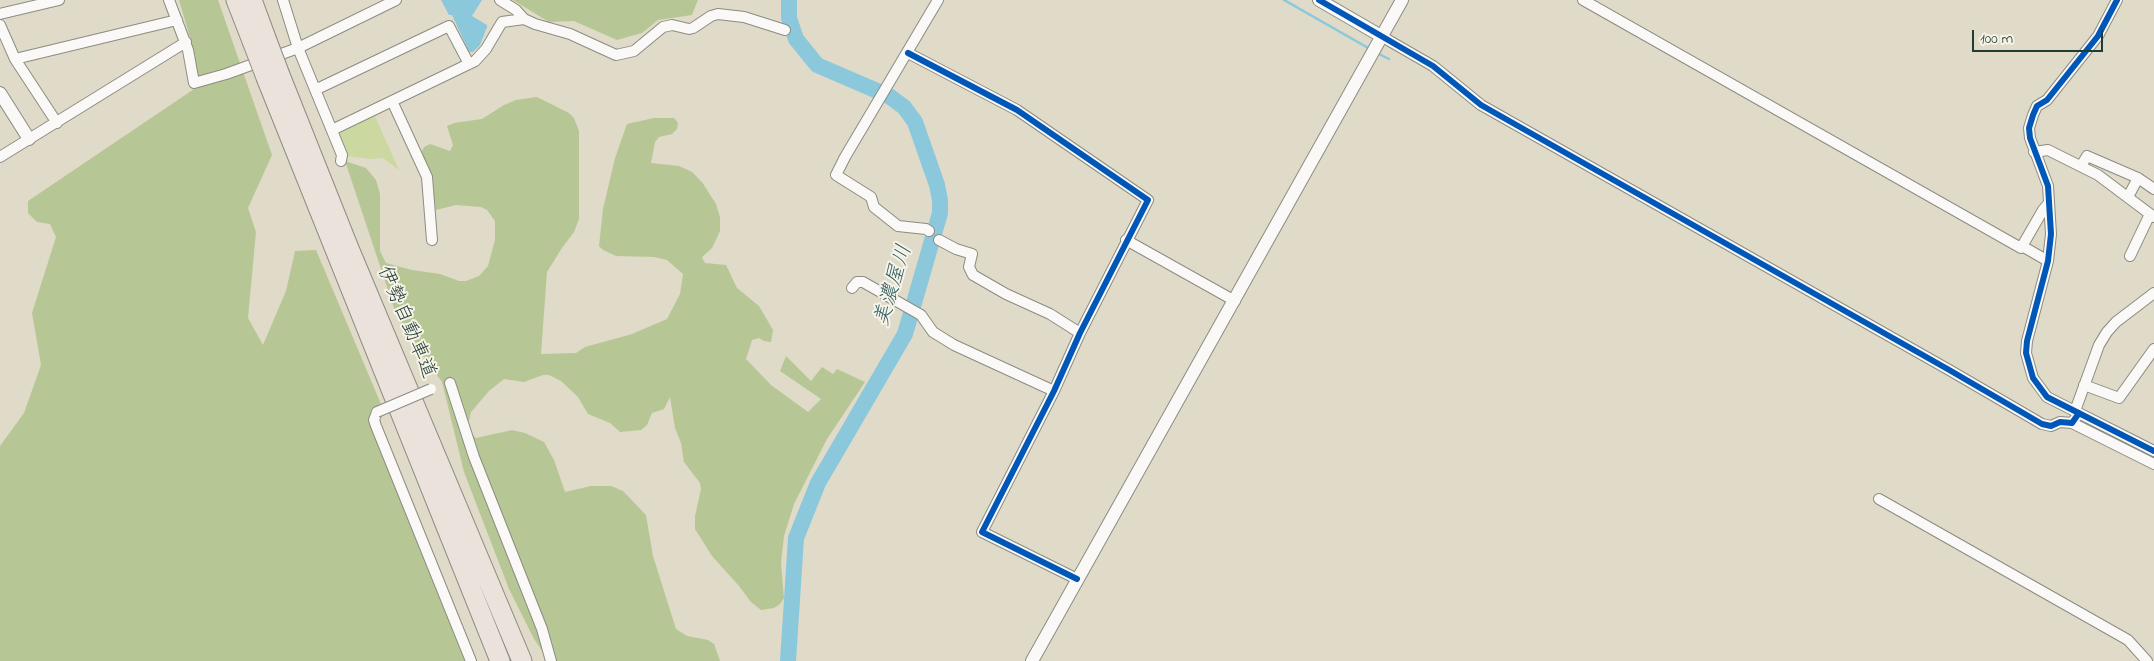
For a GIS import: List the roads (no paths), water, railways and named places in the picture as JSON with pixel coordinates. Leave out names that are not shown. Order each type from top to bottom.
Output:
[{"type":"highway","name":"伊勢自動車道","points":[[236,0],[259,40],[274,77],[500,661]]},
{"type":"highway","name":"伊勢自動車道","points":[[252,0],[259,40]]},
{"type":"highway","name":"伊勢自動車道","points":[[274,77],[348,246],[522,661]]},
{"type":"street","points":[[0,14],[59,0]]},
{"type":"street","points":[[169,0],[186,42],[194,83],[226,74],[298,48],[396,0]]},
{"type":"street","points":[[294,0],[284,2],[298,48],[342,155],[341,161]]},
{"type":"street","points":[[500,0],[516,10],[524,19],[570,34],[616,55],[634,51],[663,27],[672,25],[689,29],[718,14],[744,18],[785,30]]},
{"type":"street","points":[[930,232],[926,229],[898,226],[874,207],[871,197],[836,175],[938,0]]},
{"type":"street","points":[[1319,0],[1433,66],[1480,105],[1951,370],[2042,424],[2050,426],[2060,422],[2072,423],[2154,464]]},
{"type":"street","points":[[1032,661],[1402,0]]},
{"type":"street","points":[[1583,0],[2021,248],[2022,246],[2048,260]]},
{"type":"street","points":[[2117,0],[2098,36],[2046,100],[2037,106],[2029,128],[2034,152],[2048,186],[2051,234],[2048,260],[2026,341],[2027,360],[2033,378],[2041,391],[2053,401],[2154,451]]},
{"type":"street","points":[[332,130],[469,64],[482,54],[502,22],[524,19]]},
{"type":"street","points":[[15,59],[177,20]]},
{"type":"street","points":[[0,25],[15,59],[57,123]]},
{"type":"street","points":[[316,89],[449,26],[469,64]]},
{"type":"street","points":[[1,155],[57,123],[186,42]]},
{"type":"street","points":[[908,53],[1017,110],[1148,200],[1126,240],[1054,391],[982,532],[1077,579]]},
{"type":"street","points":[[0,93],[29,139]]},
{"type":"street","points":[[392,101],[427,177],[432,240]]},
{"type":"street","points":[[2034,152],[2048,150],[2098,175],[2152,216],[2130,256]]},
{"type":"street","points":[[2080,166],[2087,156],[2138,178],[2154,189]]},
{"type":"street","points":[[2128,197],[2138,178]]},
{"type":"street","points":[[2022,246],[2048,204]]},
{"type":"street","points":[[939,240],[956,249],[972,254],[969,267],[973,275],[1006,294],[1050,314],[1080,333]]},
{"type":"street","points":[[1126,240],[1235,301]]},
{"type":"street","points":[[852,288],[857,282],[863,282],[921,315],[933,332],[954,345],[1054,391]]},
{"type":"street","points":[[2072,423],[2099,345],[2107,332],[2116,322],[2154,293]]},
{"type":"street","points":[[2084,385],[2119,398],[2154,349]]},
{"type":"street","points":[[450,383],[474,457],[542,629],[551,661]]},
{"type":"street","points":[[431,389],[377,412],[374,420],[471,661]]},
{"type":"street","points":[[1879,499],[2128,640],[2147,661]]},
{"type":"water","points":[[441,0],[482,0],[472,16],[487,25],[487,27],[480,45],[473,52],[469,52],[452,15],[449,15]]},
{"type":"waterway","name":"美濃屋川","points":[[788,661],[796,538],[818,483],[905,334],[940,213],[937,185],[915,122],[904,107],[889,96],[817,65],[796,39],[789,18],[789,0]]},
{"type":"waterway","points":[[1284,0],[1370,49]]},
{"type":"waterway","points":[[1377,53],[1389,59]]}]
